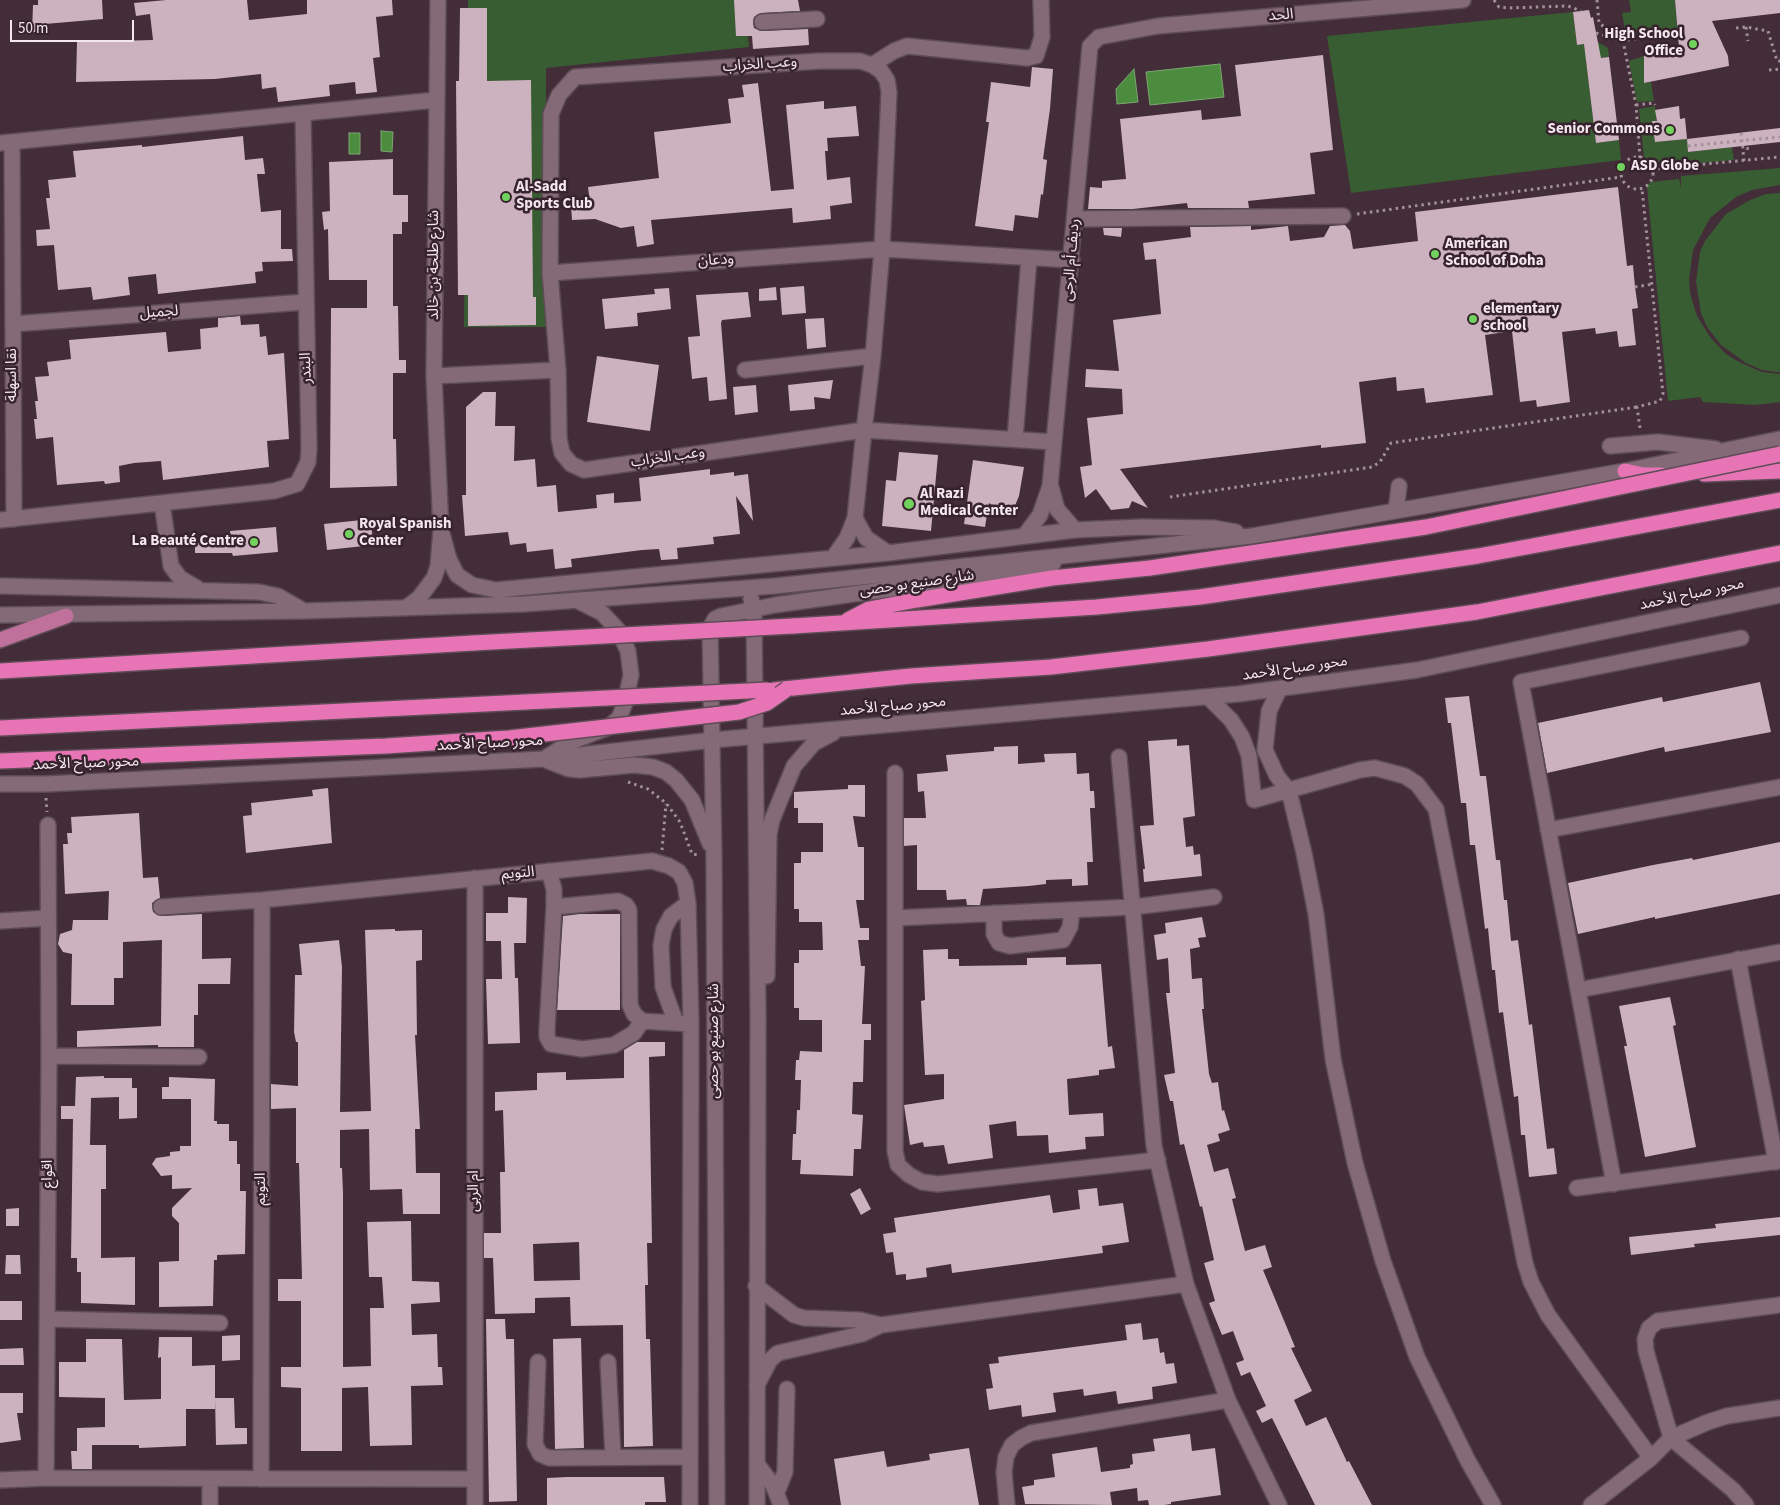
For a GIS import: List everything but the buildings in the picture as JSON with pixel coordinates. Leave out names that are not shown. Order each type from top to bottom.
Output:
[{"type":"highway","points":[[842,624],[869,610],[918,600],[1052,578],[1150,568],[1426,527],[1780,454]]},
{"type":"highway","points":[[1625,471],[1649,475],[1780,471]]},
{"type":"highway","points":[[0,671],[463,643],[842,624],[1097,607],[1200,597],[1478,556],[1780,500]]},
{"type":"highway","name":"محور صباح الأحمد","points":[[0,728],[787,689],[911,676],[1051,667],[1218,648],[1477,612],[1780,553]]},
{"type":"highway","points":[[0,762],[386,746],[508,738],[739,712],[767,703],[787,689]]},
{"type":"main road","points":[[0,640],[66,616]]},
{"type":"street","name":"شارع طلحة بن خالد","points":[[407,607],[419,598],[434,578],[438,566],[441,530],[434,376],[438,0]]},
{"type":"street","points":[[833,558],[847,538],[855,518],[873,356],[882,249],[889,92],[887,80],[881,71],[872,65],[894,51],[907,46],[1027,58],[1036,56],[1042,37],[1041,0]]},
{"type":"street","name":"الحد","points":[[1099,37],[1158,26],[1463,0]]},
{"type":"street","points":[[762,22],[817,19]]},
{"type":"street","name":"رديف أم الرحى","points":[[1026,535],[1040,515],[1050,486],[1072,260],[1088,62],[1090,46],[1099,37]]},
{"type":"street","name":"وعب الخراب","points":[[872,65],[860,61],[820,61],[575,77],[559,95],[551,114],[550,273],[558,370],[559,438],[562,453],[571,464],[584,470],[864,430],[1054,442]]},
{"type":"street","points":[[6,142],[436,100]]},
{"type":"street","name":"البندر","points":[[7,520],[274,491],[297,484],[306,468],[309,449],[303,113]]},
{"type":"street","name":"نقا اسهلة","points":[[6,142],[13,324],[6,390],[7,520]]},
{"type":"street","points":[[1075,219],[1343,216]]},
{"type":"street","name":"ودعان","points":[[550,273],[882,249],[1072,260]]},
{"type":"street","points":[[1015,439],[1030,258]]},
{"type":"street","name":"لجميل","points":[[13,324],[305,302]]},
{"type":"street","points":[[745,370],[873,356]]},
{"type":"street","points":[[434,376],[558,370]]},
{"type":"street","points":[[0,616],[304,611],[578,601],[744,588],[1079,552],[1252,536],[1625,471],[1730,451],[1780,439]]},
{"type":"street","points":[[1651,466],[1658,442]]},
{"type":"street","points":[[1610,446],[1658,442],[1730,451]]},
{"type":"street","name":"رديف أم الرحى","points":[[1050,486],[1057,509],[1075,530]]},
{"type":"street","points":[[1396,511],[1399,486]]},
{"type":"street","points":[[162,503],[172,566],[180,578],[201,590]]},
{"type":"street","points":[[855,518],[866,538],[888,553]]},
{"type":"street","points":[[833,558],[1075,530],[1142,527],[1214,528],[1252,536]]},
{"type":"street","name":"شارع طلحة بن خالد","points":[[441,530],[452,568],[464,581],[480,588],[504,590],[833,558]]},
{"type":"street","name":"شارع صنيع بو حصى","points":[[717,1505],[714,858],[710,628],[715,619],[721,616],[754,609],[1026,570],[1054,564],[1079,552]]},
{"type":"street","points":[[0,586],[259,592],[278,596],[304,611]]},
{"type":"street","points":[[744,588],[751,597],[754,609],[758,1016],[757,1505]]},
{"type":"street","name":"محور صباح الأحمد","points":[[0,784],[46,784],[544,760],[713,740],[1279,690],[1417,670],[1780,597]]},
{"type":"street","points":[[544,760],[573,741],[609,727],[619,718],[625,704],[631,675],[628,652],[618,630],[602,613],[578,601]]},
{"type":"street","points":[[1614,1184],[1521,682],[1741,638]]},
{"type":"street","points":[[1279,690],[1269,710],[1265,750],[1276,776],[1288,791],[1304,853],[1316,914],[1335,1068],[1355,1163],[1368,1212],[1417,1357],[1493,1505]]},
{"type":"street","points":[[1208,697],[1231,720],[1242,737],[1249,756],[1254,800],[1360,770],[1375,768],[1405,776],[1422,790],[1436,809],[1525,1263],[1531,1282],[1548,1315],[1651,1458]]},
{"type":"street","points":[[758,1016],[767,987],[769,834],[772,820],[794,766],[803,753],[814,743],[839,729]]},
{"type":"street","points":[[1119,757],[1154,1146],[1186,1284],[1228,1400],[1279,1505]]},
{"type":"street","points":[[544,760],[569,769],[580,770],[634,765],[653,767],[666,772],[676,780],[692,800],[701,818],[714,858]]},
{"type":"street","points":[[895,773],[895,1151],[898,1164],[909,1175],[922,1182],[938,1184],[1158,1160]]},
{"type":"street","points":[[1548,830],[1780,787]]},
{"type":"street","name":"اقواع","points":[[46,1478],[49,1056],[48,825]]},
{"type":"street","name":"التويم","points":[[161,907],[262,900],[652,861],[661,863]]},
{"type":"street","points":[[661,863],[674,868],[682,877],[688,903],[671,916],[664,929],[661,945],[663,987],[684,1023]]},
{"type":"street","points":[[549,871],[554,889],[547,1029],[547,1037],[550,1044],[582,1049],[614,1045],[634,1033],[642,1021]]},
{"type":"street","name":"ام الربى","points":[[475,878],[475,1505]]},
{"type":"street","points":[[895,918],[1134,907],[1214,896]]},
{"type":"street","name":"التويم","points":[[261,1479],[262,900]]},
{"type":"street","points":[[554,907],[618,901],[626,904],[629,910],[630,1005],[634,1014],[642,1021],[684,1023]]},
{"type":"street","name":"شارع صنيع بو حصى","points":[[688,903],[684,1023],[690,1505]]},
{"type":"street","points":[[994,913],[994,934],[1000,943],[1010,946],[1063,940],[1070,927],[1072,910]]},
{"type":"street","points":[[0,921],[47,918]]},
{"type":"street","points":[[1578,990],[1780,952]]},
{"type":"street","points":[[1577,1188],[1778,1161],[1738,959]]},
{"type":"street","points":[[49,1056],[199,1057]]},
{"type":"street","points":[[756,1286],[794,1315],[804,1318],[860,1320],[881,1324],[1186,1284]]},
{"type":"street","points":[[1746,1505],[1733,1490],[1671,1438],[1646,1351],[1645,1339],[1649,1328],[1658,1321],[1780,1305]]},
{"type":"street","points":[[48,1319],[220,1323]]},
{"type":"street","points":[[756,1387],[770,1360],[778,1353],[862,1334],[881,1324]]},
{"type":"street","points":[[538,1362],[535,1444],[540,1454],[549,1458],[613,1456],[690,1457]]},
{"type":"street","points":[[608,1362],[613,1456]]},
{"type":"street","points":[[779,1499],[785,1472],[787,1389]]},
{"type":"street","points":[[1007,1505],[1004,1472],[1006,1457],[1012,1445],[1031,1433],[1228,1400]]},
{"type":"street","points":[[1591,1505],[1651,1458],[1671,1438],[1727,1416],[1780,1408]]},
{"type":"street","points":[[757,1464],[779,1499]]},
{"type":"street","points":[[0,1480],[46,1478],[475,1479]]},
{"type":"street","points":[[210,1479],[210,1505]]},
{"type":"path","points":[[1494,0],[1499,7],[1568,6],[1581,11]]},
{"type":"path","points":[[1597,0],[1599,23],[1623,41],[1636,105],[1640,158],[1651,170],[1653,178],[1642,189]]},
{"type":"path","points":[[1746,27],[1748,41]]},
{"type":"path","points":[[1736,28],[1746,27],[1768,31],[1778,61],[1780,61]]},
{"type":"path","points":[[1596,33],[1623,41],[1678,32]]},
{"type":"path","points":[[1769,70],[1780,69]]},
{"type":"path","points":[[1636,105],[1654,103],[1655,105]]},
{"type":"path","points":[[1742,132],[1743,149],[1752,148],[1752,150],[1743,151],[1744,161]]},
{"type":"path","points":[[1688,146],[1780,138]]},
{"type":"path","points":[[1640,158],[1632,157],[1624,163],[1621,167],[1621,177],[1630,186],[1642,189]]},
{"type":"path","points":[[1651,170],[1780,157]]},
{"type":"path","points":[[1343,216],[1621,177]]},
{"type":"path","points":[[1170,497],[1372,467],[1380,462],[1390,443],[1660,402],[1663,394],[1642,189]]},
{"type":"path","points":[[1635,287],[1653,284]]},
{"type":"path","points":[[1637,406],[1642,444]]},
{"type":"path","points":[[618,782],[638,784],[666,803],[680,822],[692,854],[714,858]]},
{"type":"path","points":[[46,784],[48,825]]},
{"type":"path","points":[[661,863],[666,803]]},
{"type":"shaded area","name":"Al-Sadd Sports Club","points":[[468,0],[745,0],[749,47],[546,68],[546,327],[464,327]]},
{"type":"shaded area","points":[[1629,0],[1675,0],[1677,28],[1629,36],[1625,30],[1622,13],[1631,12]]},
{"type":"shaded area","points":[[1573,12],[1577,45],[1598,42],[1608,48],[1609,57],[1586,60],[1596,143],[1619,140],[1621,160],[1351,193],[1327,36]]},
{"type":"shaded area","points":[[1644,56],[1644,83],[1651,82],[1654,101],[1637,102],[1629,61]]},
{"type":"shaded area","points":[[1220,64],[1224,97],[1150,105],[1146,72]]},
{"type":"shaded area","points":[[1134,69],[1138,102],[1117,104],[1116,89]]},
{"type":"shaded area","points":[[1655,106],[1657,121],[1652,122],[1655,142],[1687,139],[1689,152],[1732,147],[1734,160],[1651,167],[1644,157],[1639,109]]},
{"type":"shaded area","points":[[381,131],[393,132],[392,152],[381,151]]},
{"type":"shaded area","points":[[349,133],[360,133],[360,154],[349,154]]},
{"type":"shaded area","points":[[1780,168],[1780,185],[1752,190],[1736,197],[1710,218],[1693,250],[1689,279],[1690,293],[1697,316],[1710,337],[1726,354],[1739,362],[1762,372],[1780,374],[1780,402],[1755,405],[1703,402],[1700,397],[1668,401],[1647,187],[1650,182],[1679,179],[1681,188],[1681,176]]},
{"type":"shaded area","points":[[1780,193],[1780,372],[1777,372],[1762,370],[1746,363],[1721,345],[1707,327],[1701,313],[1696,282],[1700,252],[1705,241],[1726,214],[1750,200],[1766,194]]},
{"type":"place","name":"High School Office","points":[[1693,44]]},
{"type":"place","name":"Senior Commons","points":[[1670,130]]},
{"type":"place","name":"ASD Globe","points":[[1621,167]]},
{"type":"place","name":"Al-Sadd Sports Club","points":[[506,197]]},
{"type":"place","name":"American School of Doha","points":[[1435,254]]},
{"type":"place","name":"elementary school","points":[[1473,319]]},
{"type":"place","name":"Al Razi Medical Center","points":[[909,504]]},
{"type":"place","name":"Royal Spanish Center","points":[[349,534]]},
{"type":"place","name":"La Beauté Centre","points":[[254,542]]}]
